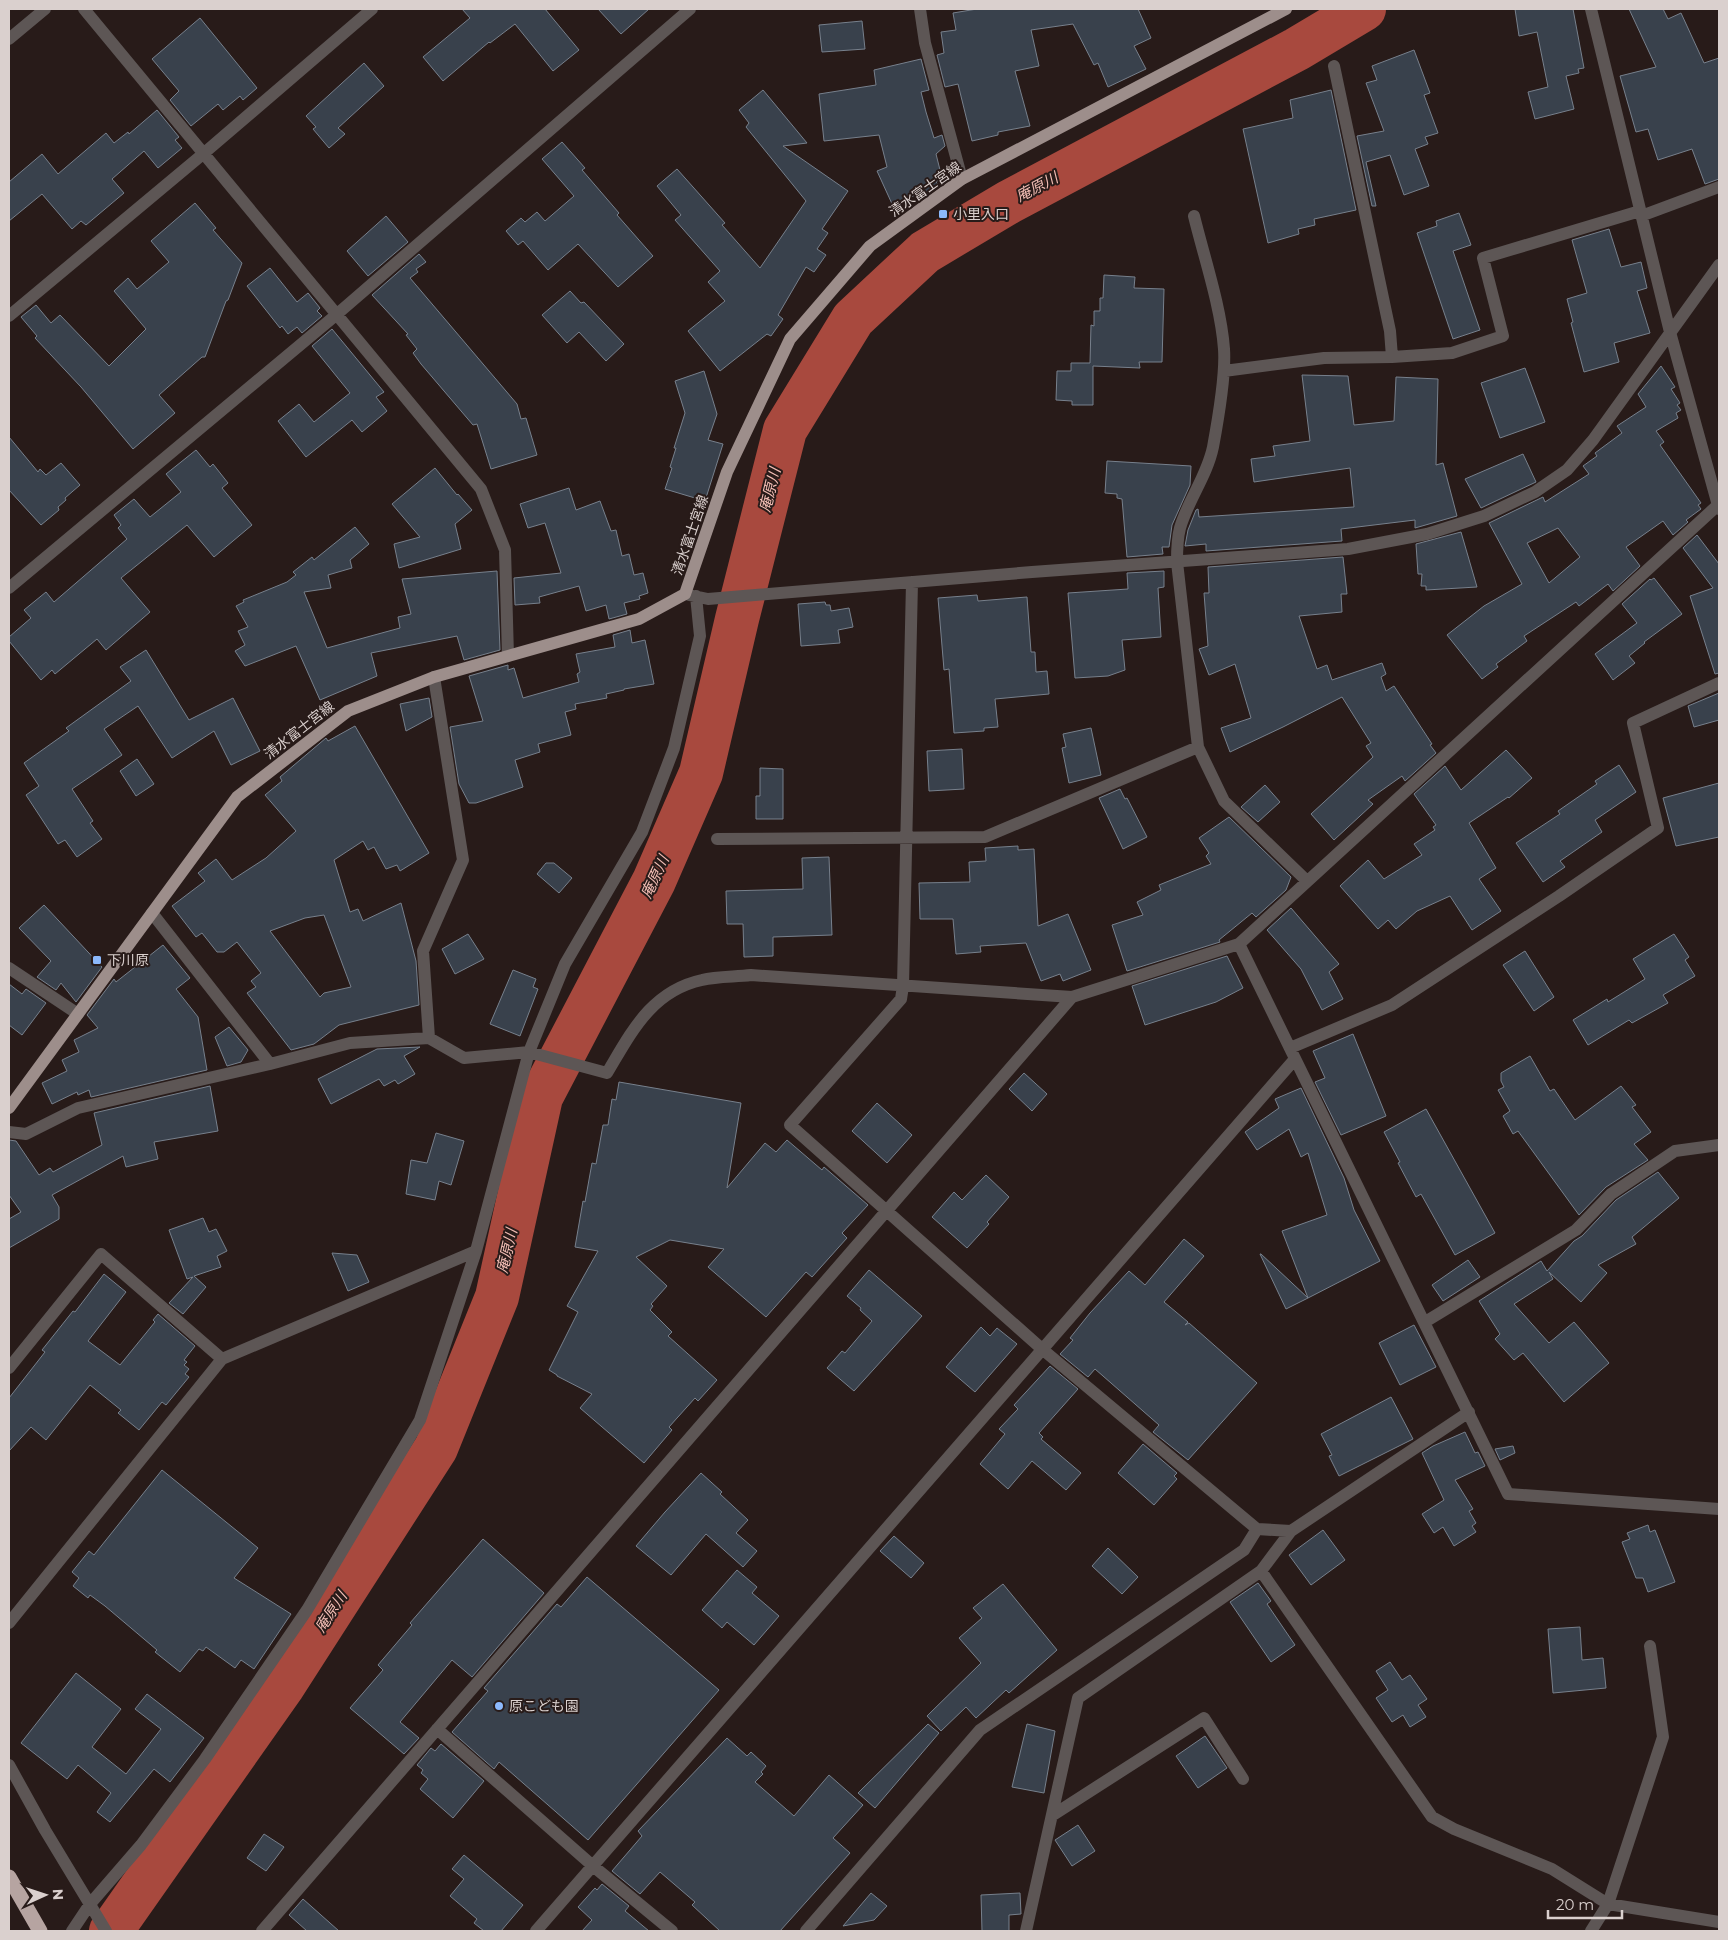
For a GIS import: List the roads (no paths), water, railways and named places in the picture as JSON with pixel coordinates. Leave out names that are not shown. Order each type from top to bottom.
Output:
[{"type":"highway","points":[[9,1877],[40,1931]]},
{"type":"main road","name":"清水富士宮線","points":[[9,1108],[237,797],[348,711],[434,677],[639,619],[697,596],[728,472],[790,339],[870,246],[962,180],[1286,9]]},
{"type":"street","points":[[9,39],[45,9]]},
{"type":"street","points":[[84,9],[481,490],[505,550],[508,656]]},
{"type":"street","points":[[9,316],[203,154],[372,9]]},
{"type":"street","points":[[9,588],[336,315],[690,9]]},
{"type":"street","points":[[920,9],[925,43],[962,180]]},
{"type":"street","points":[[9,1132],[26,1134],[78,1108],[270,1064],[350,1043],[429,1038],[464,1058],[529,1052],[606,1073],[643,1015],[668,993],[701,980],[751,975],[1072,997],[1238,944],[1719,507],[1670,332],[1591,9]]},
{"type":"street","points":[[1334,66],[1390,331],[1392,357]]},
{"type":"street","points":[[1224,372],[1324,358],[1392,357],[1452,353],[1503,336],[1483,258],[1641,214],[1719,187]]},
{"type":"street","points":[[1194,216],[1222,331],[1224,372],[1212,448],[1199,486],[1180,527],[1177,544],[1177,562],[1198,747],[1224,801],[1308,881]]},
{"type":"street","points":[[72,1931],[93,1909],[205,1759],[307,1610],[420,1420],[476,1251],[529,1052],[566,964],[642,832],[674,748],[700,636],[697,596],[783,594],[912,582],[1348,549],[1427,534],[1484,516],[1535,492],[1567,470],[1593,440],[1719,265]]},
{"type":"street","points":[[912,582],[904,986],[901,999],[790,1125],[1042,1348],[1257,1529],[1291,1531]]},
{"type":"street","points":[[429,1038],[423,951],[463,860],[434,677]]},
{"type":"street","points":[[536,1931],[1042,1348],[1293,1053],[1392,1004],[1559,896],[1658,828],[1633,723],[1719,683]]},
{"type":"street","points":[[717,839],[985,837],[1198,747]]},
{"type":"street","points":[[152,913],[270,1064]]},
{"type":"street","points":[[1238,944],[1508,1494],[1719,1510]]},
{"type":"street","points":[[9,968],[78,1014]]},
{"type":"street","points":[[262,1931],[1072,997]]},
{"type":"street","points":[[1425,1322],[1576,1230],[1611,1194],[1674,1150],[1719,1145]]},
{"type":"street","points":[[9,1623],[222,1359],[476,1251]]},
{"type":"street","points":[[9,1368],[101,1254],[222,1359]]},
{"type":"street","points":[[1026,1931],[1078,1698],[1261,1571],[1291,1531],[1469,1412]]},
{"type":"street","points":[[806,1931],[980,1730],[1244,1550],[1257,1529]]},
{"type":"street","points":[[1261,1571],[1432,1817],[1454,1829],[1552,1869],[1608,1904],[1719,1922]]},
{"type":"street","points":[[1591,1931],[1608,1904],[1662,1737],[1650,1646]]},
{"type":"street","points":[[1053,1815],[1204,1718],[1243,1779]]},
{"type":"street","points":[[437,1729],[593,1866],[672,1931]]},
{"type":"street","points":[[9,1764],[45,1830],[106,1931]]},
{"type":"waterway","name":"庵原川","points":[[111,1931],[283,1686],[436,1448],[497,1297],[541,1097],[654,881],[701,773],[737,619],[785,430],[853,319],[925,252],[1009,202],[1297,49],[1364,9]]},
{"type":"place","name":"小里入口","points":[[943,214]]},
{"type":"place","name":"下川原","points":[[97,960]]},
{"type":"place","name":"原こども園","points":[[499,1706]]}]
